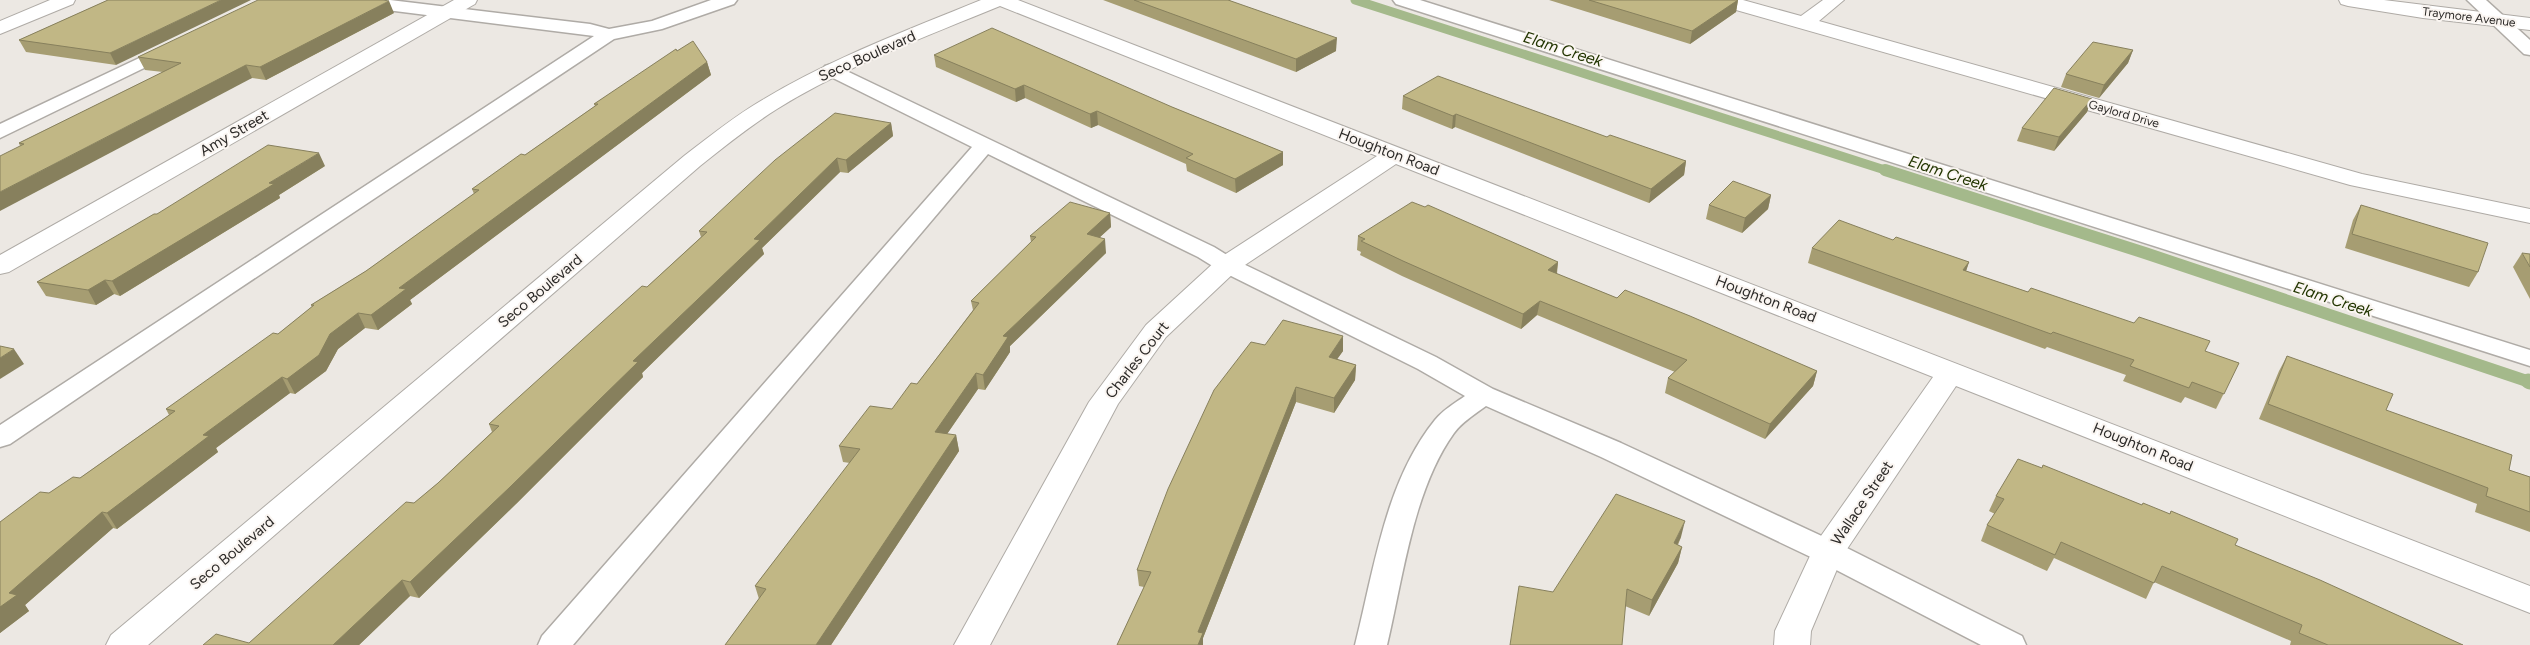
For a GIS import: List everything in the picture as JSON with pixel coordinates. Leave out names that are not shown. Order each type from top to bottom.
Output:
[{"type":"street","points":[[0,28],[66,0]]},
{"type":"street","name":"Seco Boulevard","points":[[124,645],[692,161],[780,98],[832,70],[998,0]]},
{"type":"street","name":"Houghton Road","points":[[1002,0],[1952,371],[2530,600]]},
{"type":"street","name":"Gaylord Drive","points":[[1722,0],[2358,180],[2530,216]]},
{"type":"street","points":[[1804,23],[1835,0]]},
{"type":"street","name":"Traymore Avenue","points":[[2348,0],[2499,22],[2530,24]]},
{"type":"street","name":"Amy Street","points":[[0,266],[459,5]]},
{"type":"street","name":"Charles Court","points":[[972,645],[1104,402],[1156,331],[1227,265],[1394,154]]},
{"type":"street","name":"Wallace Street","points":[[1792,645],[1793,631],[1828,552],[1952,371]]},
{"type":"lane","points":[[347,0],[459,5],[590,29],[608,35]]},
{"type":"lane","points":[[0,438],[222,289],[608,35],[656,25],[728,0]]},
{"type":"lane","points":[[1402,0],[2530,358]]},
{"type":"lane","points":[[2476,0],[2530,50]]},
{"type":"lane","points":[[0,132],[188,40]]},
{"type":"lane","points":[[832,70],[1206,252],[1227,265],[1427,363],[1484,395],[1611,450],[1828,552],[2010,645]]},
{"type":"lane","points":[[554,645],[984,145]]},
{"type":"lane","points":[[1372,645],[1402,524],[1421,465],[1446,425],[1484,395]]},
{"type":"building","points":[[108,0],[221,0],[110,53],[19,40]]},
{"type":"building","points":[[258,0],[389,1],[260,67],[246,65],[0,192],[0,156],[24,144],[19,143],[181,63],[138,57]]},
{"type":"building","points":[[1134,0],[1228,0],[1337,38],[1296,59]]},
{"type":"building","points":[[1589,0],[1738,0],[1692,31]]},
{"type":"building","points":[[992,28],[1172,107],[1283,152],[1235,179],[1186,158],[1193,154],[1097,111],[1090,114],[1024,85],[1015,89],[934,55]]},
{"type":"building","points":[[693,41],[707,62],[399,288],[406,289],[371,315],[358,313],[330,334],[319,355],[287,379],[282,377],[203,435],[209,436],[107,513],[102,512],[9,593],[17,595],[0,607],[0,522],[40,492],[49,493],[73,477],[80,478],[175,411],[166,409],[273,333],[278,334],[314,305],[311,305],[366,271],[479,190],[472,189],[521,154],[525,155],[598,104],[594,104],[676,49],[677,51]]},
{"type":"building","points":[[2093,42],[2133,50],[2104,85],[2066,74]]},
{"type":"building","points":[[1438,76],[1607,137],[1610,135],[1686,161],[1651,189],[1456,114],[1453,116],[1403,96]]},
{"type":"building","points":[[2054,88],[2092,99],[2059,137],[2022,128]]},
{"type":"building","points":[[835,113],[891,123],[846,160],[837,158],[754,239],[760,240],[633,361],[638,362],[410,582],[402,580],[333,645],[203,645],[216,634],[249,643],[406,502],[414,503],[438,483],[499,426],[489,424],[642,286],[647,287],[707,232],[699,231],[775,160]]},
{"type":"building","points":[[268,145],[319,153],[269,183],[274,184],[112,281],[105,280],[88,290],[37,282],[157,214]]},
{"type":"building","points":[[1733,181],[1771,195],[1745,218],[1709,205]]},
{"type":"building","points":[[1070,202],[1110,213],[1087,234],[1105,239],[1003,336],[1008,337],[983,375],[976,373],[935,432],[956,435],[816,645],[725,645],[766,589],[755,586],[860,449],[839,446],[870,406],[892,409],[911,383],[917,384],[979,303],[971,301],[1036,237],[1030,236]]},
{"type":"building","points":[[1412,202],[1425,207],[1428,205],[1558,262],[1548,270],[1617,298],[1625,290],[1817,371],[1770,424],[1668,378],[1687,360],[1540,301],[1523,314],[1361,241],[1365,239],[1358,236]]},
{"type":"building","points":[[2361,205],[2488,243],[2478,272],[2352,234]]},
{"type":"building","points":[[1839,220],[1893,240],[1896,237],[1969,262],[1963,270],[2028,292],[2031,288],[2134,323],[2139,317],[2210,341],[2205,351],[2239,363],[2224,394],[2192,382],[2189,388],[2130,366],[2134,360],[2053,332],[2051,334],[1812,248]]},
{"type":"building","points":[[2522,253],[2530,254],[2530,267]]},
{"type":"building","points":[[1283,320],[1343,336],[1329,357],[1356,365],[1334,398],[1296,387],[1198,632],[1203,633],[1198,645],[1117,645],[1151,572],[1137,570],[1168,489],[1214,390],[1251,342],[1265,345]]},
{"type":"building","points":[[0,346],[14,349],[0,358]]},
{"type":"building","points":[[2287,356],[2393,394],[2386,410],[2512,455],[2509,470],[2530,477],[2530,512],[2486,496],[2488,488],[2268,404]]},
{"type":"building","points":[[2018,459],[2042,468],[2043,465],[2142,505],[2143,503],[2170,514],[2171,511],[2238,539],[2235,545],[2320,580],[2463,645],[2328,645],[2299,633],[2302,625],[2162,566],[2154,583],[2061,542],[2055,555],[1987,525],[2004,499],[1996,496]]},
{"type":"building","points":[[1616,494],[1685,521],[1674,543],[1682,547],[1652,600],[1627,589],[1622,645],[1510,645],[1519,586],[1553,592]]},
{"type":"waterway","name":"Elam Creek","points":[[1355,0],[1888,171]]},
{"type":"waterway","name":"Elam Creek","points":[[1885,170],[2145,253],[2530,382],[2528,381]]}]
